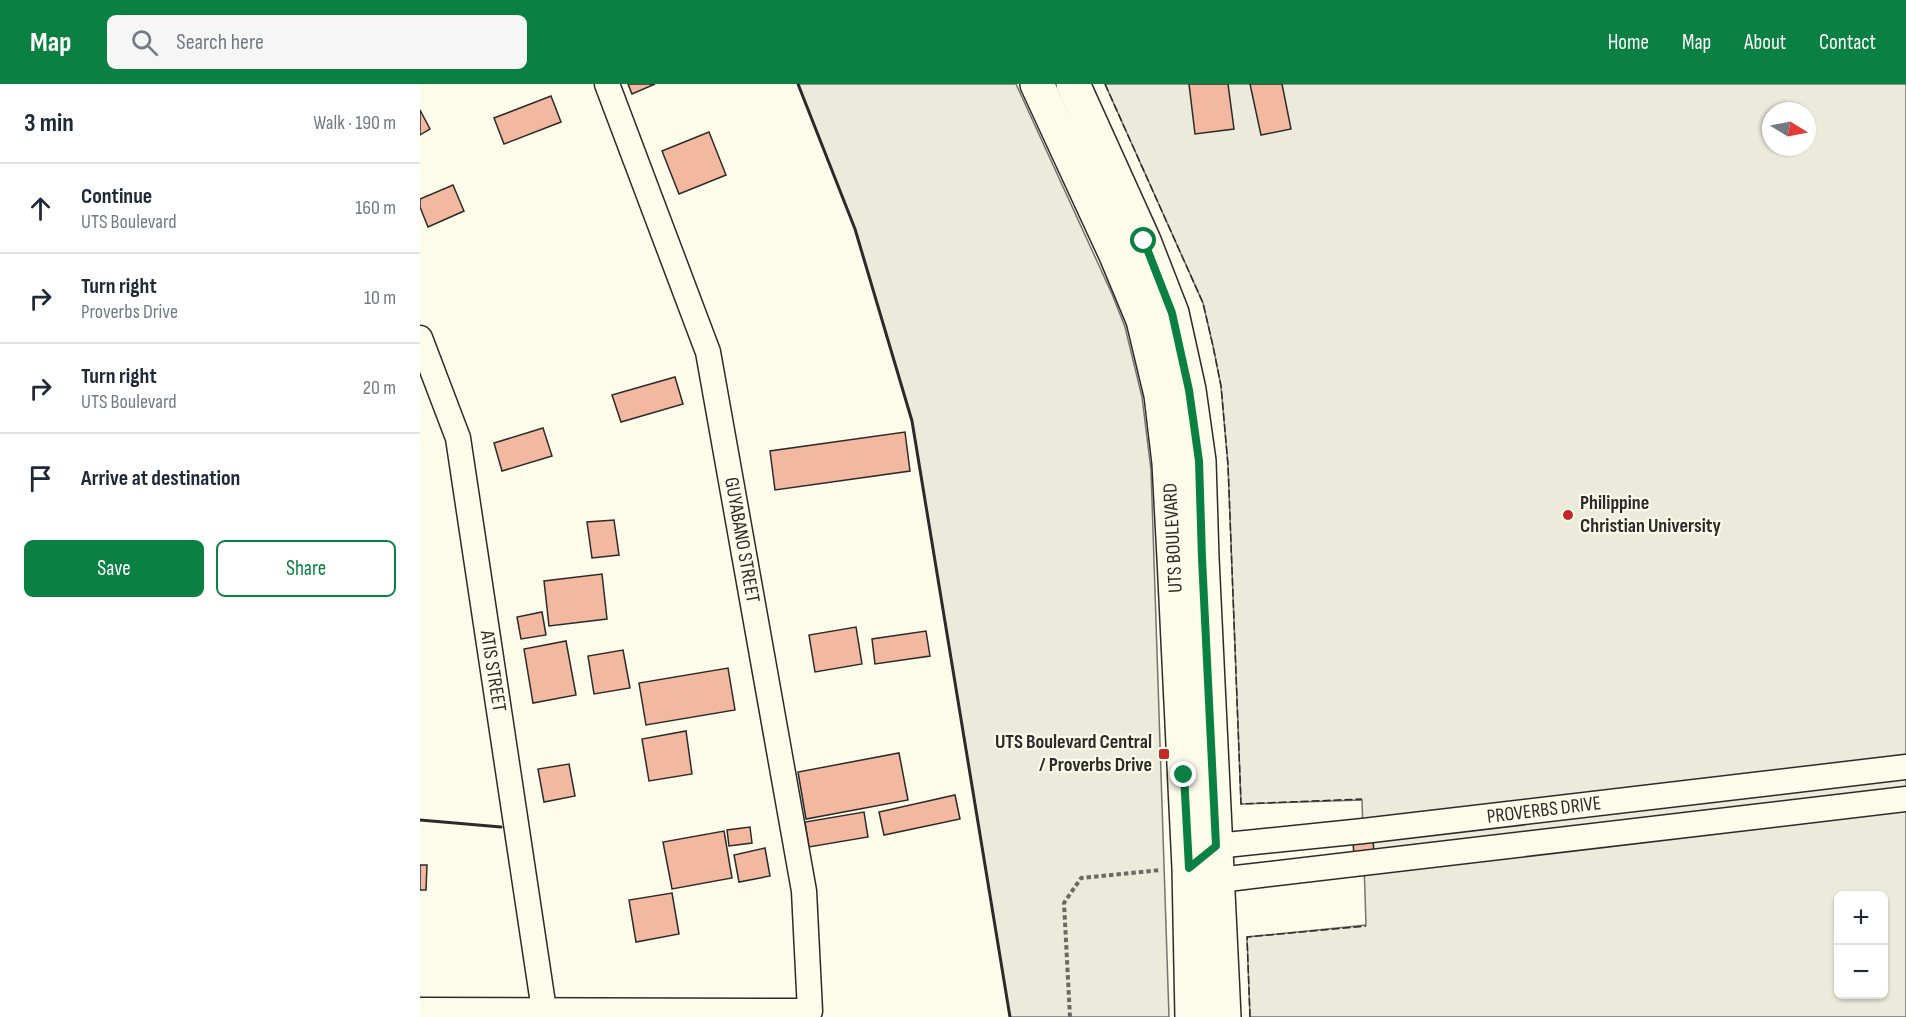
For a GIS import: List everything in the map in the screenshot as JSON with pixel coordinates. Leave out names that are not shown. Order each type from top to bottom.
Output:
[{"type":"main road","name":"UTS BOULEVARD","points":[[1036,84],[1116,255],[1143,320],[1161,395],[1169,463],[1203,874],[1224,1017]]},
{"type":"main road","name":"UTS BOULEVARD","points":[[1073,84],[1144,241],[1172,313],[1189,390],[1199,461],[1216,846],[1203,874],[1192,1017]]},
{"type":"street","name":"GUYABANO STREET","points":[[544,1010],[810,1011],[804,891],[708,351],[607,84]]},
{"type":"street","name":"ATIS STREET","points":[[420,338],[458,438],[544,1010]]},
{"type":"street","name":"PROVERBS DRIVE","points":[[1216,846],[1906,767]]},
{"type":"street","name":"PROVERBS DRIVE","points":[[1203,874],[1906,799]]},
{"type":"street","points":[[420,1010],[544,1010]]},
{"type":"path","points":[[1070,1017],[1064,903],[1081,878],[1203,874]]},
{"type":"shaded area","points":[[798,84],[1016,84],[1112,294],[1125,327],[1142,397],[1151,470],[1169,1017],[1010,1017],[912,421],[855,229]]},
{"type":"shaded area","name":"Philippine Christian University","points":[[1105,84],[1906,84],[1906,1017],[1250,1017],[1247,937],[1366,925],[1362,800],[1241,804],[1228,465],[1221,386],[1203,303]]},
{"type":"building","points":[[628,84],[655,84],[632,94]]},
{"type":"building","points":[[1189,84],[1228,84],[1234,129],[1195,134]]},
{"type":"building","points":[[1250,84],[1282,84],[1291,129],[1261,135]]},
{"type":"building","points":[[551,96],[561,122],[504,144],[494,118]]},
{"type":"building","points":[[420,110],[430,129],[420,135]]},
{"type":"building","points":[[709,132],[726,175],[679,194],[662,151]]},
{"type":"building","points":[[453,185],[464,211],[428,227],[420,207],[420,199]]},
{"type":"building","points":[[675,377],[683,404],[621,422],[612,395]]},
{"type":"building","points":[[543,428],[552,456],[502,471],[494,443]]},
{"type":"building","points":[[905,432],[910,471],[775,490],[770,451]]},
{"type":"building","points":[[614,520],[619,555],[592,558],[587,522]]},
{"type":"building","points":[[602,574],[607,619],[549,626],[544,581]]},
{"type":"building","points":[[542,612],[546,635],[521,639],[517,617]]},
{"type":"building","points":[[856,627],[862,664],[815,672],[809,635]]},
{"type":"building","points":[[926,631],[930,656],[875,664],[872,639]]},
{"type":"building","points":[[566,641],[576,695],[533,703],[524,649]]},
{"type":"building","points":[[623,650],[630,688],[594,694],[588,656]]},
{"type":"building","points":[[728,668],[735,710],[646,725],[639,683]]},
{"type":"building","points":[[686,731],[692,774],[649,781],[642,739]]},
{"type":"building","points":[[899,753],[908,800],[806,819],[798,772]]},
{"type":"building","points":[[569,764],[575,796],[544,802],[538,769]]},
{"type":"building","points":[[955,795],[960,819],[884,835],[879,812]]},
{"type":"building","points":[[864,812],[868,837],[809,847],[805,822]]},
{"type":"building","points":[[750,827],[752,843],[729,846],[727,830]]},
{"type":"building","points":[[724,831],[732,878],[672,889],[663,842]]},
{"type":"building","points":[[1373,840],[1374,854],[1354,856],[1353,842]]},
{"type":"building","points":[[765,848],[770,876],[739,882],[734,855]]},
{"type":"building","points":[[420,865],[427,865],[426,890],[420,890]]},
{"type":"building","points":[[672,893],[679,934],[636,942],[629,900]]},
{"type":"fence","points":[[1105,84],[1203,303],[1221,386],[1228,465],[1241,804],[1362,799]]},
{"type":"fence","points":[[1250,1017],[1247,937],[1366,926]]},
{"type":"wall","points":[[798,84],[855,229],[912,421],[1010,1017]]},
{"type":"wall","points":[[420,820],[501,827]]},
{"type":"place","name":"Philippine Christian University","points":[[1568,515]]},
{"type":"place","name":"UTS Boulevard Central / Proverbs Drive","points":[[1164,754]]},
{"type":"route","points":[[1144,241],[1172,313],[1189,390],[1199,461],[1216,846],[1189,868],[1184,775]]}]
